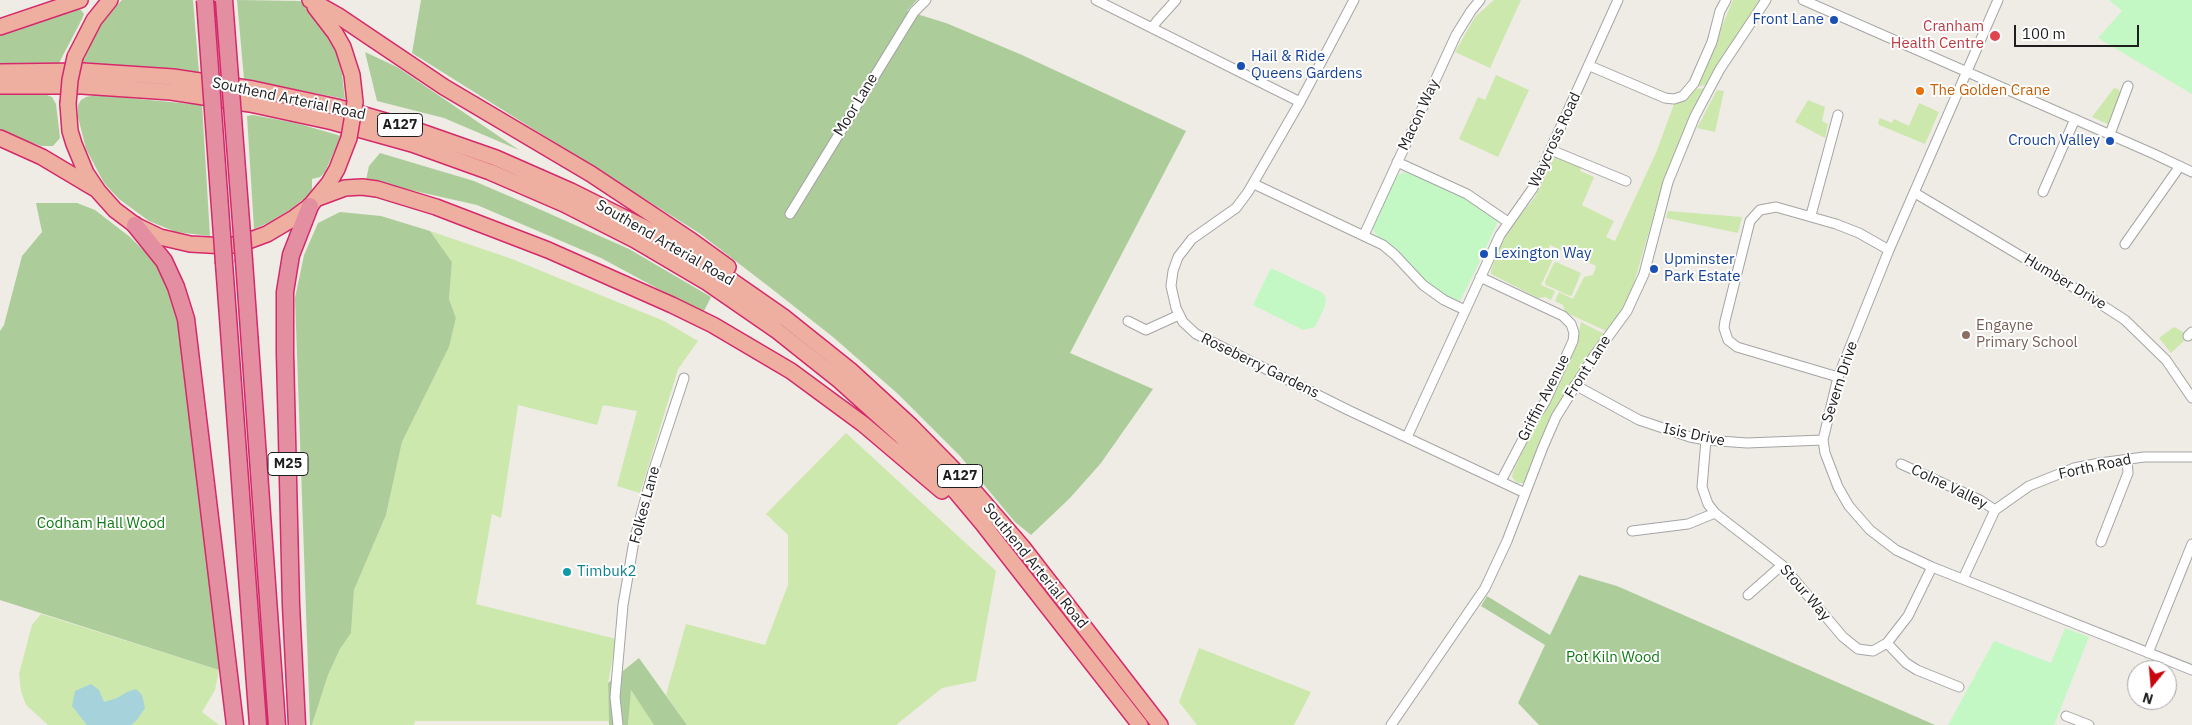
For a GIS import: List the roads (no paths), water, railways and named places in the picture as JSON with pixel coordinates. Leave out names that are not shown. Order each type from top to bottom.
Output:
[{"type":"highway","points":[[0,27],[80,0]]},
{"type":"highway","points":[[110,0],[90,26],[75,56],[68,104],[74,144],[86,173],[96,189],[116,210],[135,225],[164,261],[176,287],[186,319],[235,725]]},
{"type":"highway","points":[[204,0],[258,725]]},
{"type":"highway","name":"M25","points":[[224,0],[276,725]]},
{"type":"highway","points":[[310,0],[335,32],[343,47],[352,75],[354,102],[349,138],[337,170],[314,202]]},
{"type":"highway","points":[[310,0],[337,15],[444,87],[591,174],[692,241],[823,337],[884,393],[939,453]]},
{"type":"highway","name":"Southend Arterial Road","points":[[0,72],[131,74],[229,85],[364,114],[432,135],[496,158],[608,208],[680,248],[737,284],[785,318],[850,370],[939,453],[1024,549],[1160,725]]},
{"type":"highway","name":"Southend Arterial Road","points":[[0,86],[82,86],[171,92],[289,112],[370,131],[451,157],[564,204],[636,240],[708,283],[808,354],[871,408],[929,463],[1011,558],[1140,725]]},
{"type":"highway","points":[[0,138],[42,157],[96,189]]},
{"type":"highway","points":[[135,225],[175,242],[226,246],[240,244],[267,234],[314,202],[345,188],[362,187],[436,207],[510,235],[606,275],[713,325],[791,371],[863,424],[931,480],[1011,558]]},
{"type":"highway","name":"M25","points":[[297,725],[291,605],[285,292],[291,255],[314,202]]},
{"type":"street","name":"Moor Lane","points":[[790,214],[914,12],[926,0]]},
{"type":"street","points":[[1096,0],[1300,102]]},
{"type":"street","points":[[1152,28],[1156,21],[1176,0]]},
{"type":"street","name":"Roseberry Gardens","points":[[1354,0],[1254,184],[1236,208],[1192,239],[1178,257],[1173,271],[1171,286],[1173,301],[1179,315],[1196,334],[1525,493]]},
{"type":"street","name":"Macon Way","points":[[1364,234],[1456,35],[1480,0]]},
{"type":"street","name":"Waycross Road","points":[[1407,437],[1480,277],[1508,222],[1533,188],[1590,66],[1618,0]]},
{"type":"street","points":[[1590,66],[1665,98],[1674,99],[1683,96],[1694,83],[1712,42],[1720,11],[1726,0]]},
{"type":"street","name":"Front Lane","points":[[1391,725],[1485,588],[1507,541],[1543,447],[1575,384],[1627,311],[1644,274],[1668,182],[1695,116],[1720,69],[1766,0]]},
{"type":"street","points":[[1803,0],[2110,134],[2192,172]]},
{"type":"street","name":"Severn Drive","points":[[1998,0],[1889,250],[1838,377],[1823,440],[1825,453],[1838,487],[1859,518],[1881,539],[1914,560],[2192,670]]},
{"type":"street","points":[[2110,134],[2128,86]]},
{"type":"street","points":[[1811,215],[1838,115]]},
{"type":"street","points":[[2043,192],[2074,119]]},
{"type":"street","points":[[1551,150],[1626,181]]},
{"type":"street","points":[[1397,162],[1467,194],[1508,222]]},
{"type":"street","points":[[2125,244],[2180,166]]},
{"type":"street","points":[[1254,184],[1364,234],[1395,254],[1423,285],[1434,294],[1465,310]]},
{"type":"street","name":"Humber Drive","points":[[1915,193],[2125,320],[2166,360],[2192,398]]},
{"type":"street","points":[[1838,377],[1737,347],[1728,340],[1724,328],[1750,221],[1754,214],[1767,207],[1776,207],[1811,215],[1859,234],[1889,250]]},
{"type":"street","name":"Griffin Avenue","points":[[1480,277],[1563,316],[1571,324],[1574,332],[1573,341],[1545,402],[1533,420],[1501,481]]},
{"type":"street","points":[[1128,321],[1146,330],[1179,315]]},
{"type":"street","name":"Folkes Lane","points":[[618,725],[615,697],[622,614],[634,541],[652,475],[684,378]]},
{"type":"street","name":"Isis Drive","points":[[1575,384],[1638,420],[1672,432],[1706,440],[1766,443],[1823,440]]},
{"type":"street","name":"Stour Way","points":[[1706,440],[1702,487],[1708,504],[1715,513],[1782,564],[1851,645],[1858,649],[1873,651],[1887,643]]},
{"type":"street","name":"Forth Road","points":[[1995,510],[2029,486],[2051,476],[2083,466],[2127,459],[2192,457]]},
{"type":"street","points":[[2102,542],[2128,473],[2127,459]]},
{"type":"street","name":"Colne Valley","points":[[1902,464],[1980,500],[1995,510]]},
{"type":"street","points":[[1963,580],[1995,510]]},
{"type":"street","points":[[1632,531],[1688,524],[1715,513]]},
{"type":"street","points":[[2148,653],[2192,544]]},
{"type":"street","points":[[1748,595],[1782,564]]},
{"type":"street","points":[[1932,567],[1908,616],[1887,643],[1912,667],[1959,687]]},
{"type":"street","points":[[2182,567],[2192,570]]},
{"type":"street","points":[[2066,716],[2089,725]]},
{"type":"water","points":[[91,684],[99,690],[104,702],[136,689],[142,695],[145,708],[131,725],[87,725],[72,706],[75,691]]},
{"type":"place","name":"Front Lane","points":[[1834,20]]},
{"type":"place","name":"Cranham Health Centre","points":[[1995,36]]},
{"type":"place","name":"Hail & Ride Queens Gardens","points":[[1241,66]]},
{"type":"place","name":"The Golden Crane","points":[[1920,91]]},
{"type":"place","name":"Crouch Valley","points":[[2110,141]]},
{"type":"place","name":"Lexington Way","points":[[1484,254]]},
{"type":"place","name":"Upminster Park Estate","points":[[1654,269]]},
{"type":"place","name":"Engayne Primary School","points":[[1966,335]]},
{"type":"place","name":"Timbuk2","points":[[567,572]]},
{"type":"park label","name":"Codham Hall Wood","points":[[101,524]]},
{"type":"park label","name":"Pot Kiln Wood","points":[[1613,658]]}]
